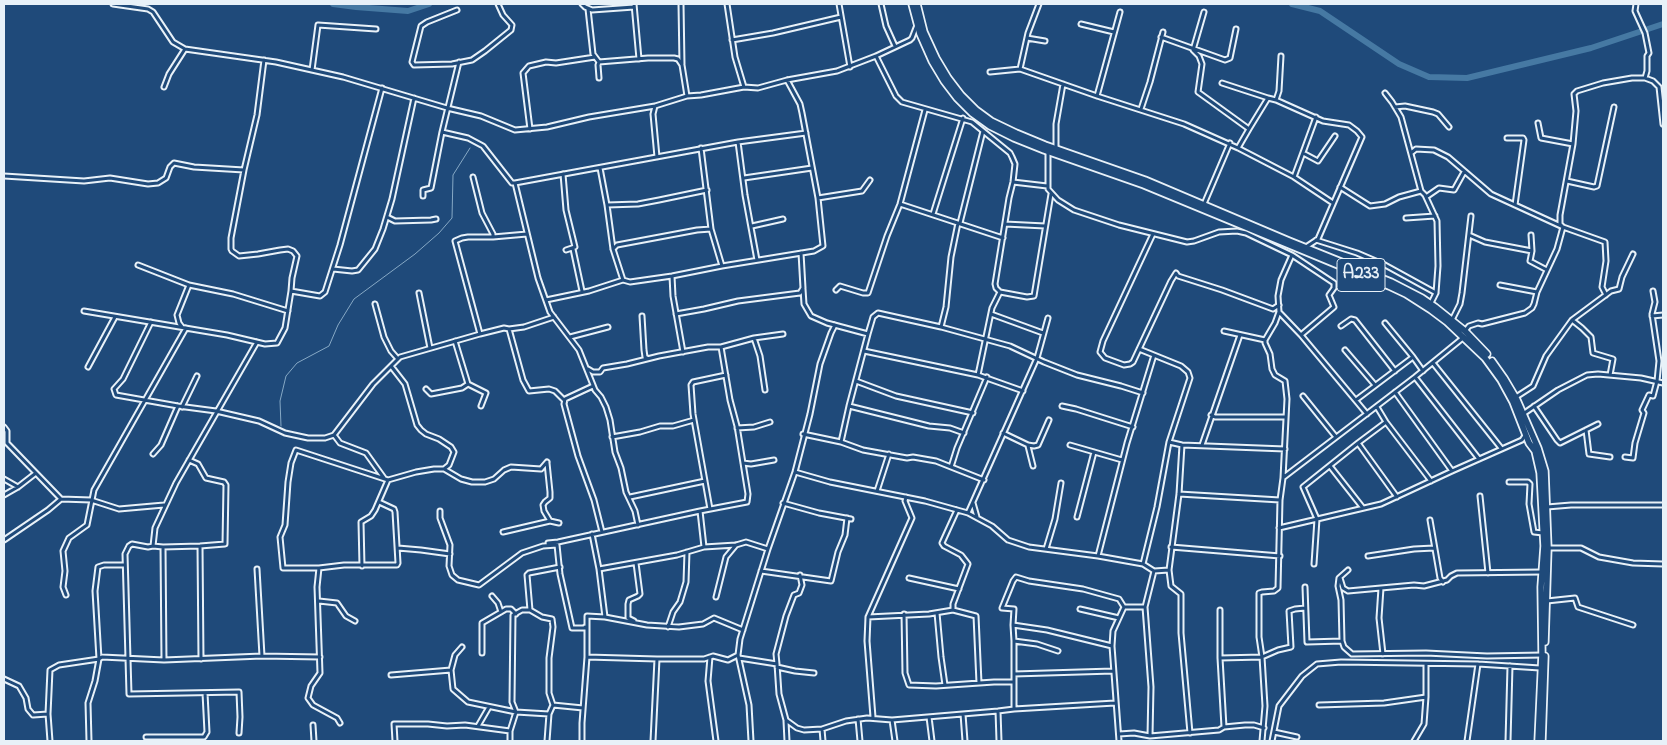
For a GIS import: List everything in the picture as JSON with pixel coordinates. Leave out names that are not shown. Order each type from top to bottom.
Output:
[{"type":"highway","name":"A233","points":[[912,4],[917,25],[932,61],[944,81],[972,113],[990,126],[1006,134],[1144,185],[1288,243],[1406,294],[1464,334],[1488,356],[1515,397],[1538,448],[1545,471],[1548,548],[1544,587],[1538,741]]},
{"type":"highway","name":"A233","points":[[917,4],[924,32],[948,78],[961,95],[976,110],[991,121],[1048,149],[1145,180],[1204,204],[1288,243],[1391,282],[1430,304],[1452,320],[1485,358],[1501,380],[1513,402],[1529,443],[1535,450],[1540,473],[1543,533],[1542,572],[1546,602],[1542,741]]},
{"type":"street","points":[[113,4],[148,9],[153,12],[174,42],[185,49],[264,60],[312,70],[481,116],[512,130],[530,129],[655,106],[687,96],[744,87],[758,88],[850,67],[912,38],[917,25]]},
{"type":"street","points":[[457,10],[421,26],[412,62],[414,65],[436,65],[472,60],[485,51],[511,30],[512,25],[503,15],[498,4]]},
{"type":"street","points":[[582,4],[592,10],[634,6],[639,58]]},
{"type":"street","points":[[681,4],[682,65],[687,96]]},
{"type":"street","points":[[727,4],[735,57],[744,87]]},
{"type":"street","points":[[839,4],[850,67]]},
{"type":"street","points":[[881,4],[886,26],[895,46]]},
{"type":"street","points":[[1020,69],[1027,38],[1038,4]]},
{"type":"street","points":[[1636,4],[1635,11],[1645,33],[1649,53],[1647,56],[1646,78]]},
{"type":"street","points":[[588,9],[595,57],[599,62],[599,78]]},
{"type":"street","points":[[1097,96],[1120,12]]},
{"type":"street","points":[[1193,50],[1204,12]]},
{"type":"street","points":[[732,40],[773,33],[841,17]]},
{"type":"street","points":[[1081,24],[1114,32]]},
{"type":"street","points":[[312,70],[318,25],[376,29]]},
{"type":"street","points":[[1162,37],[1193,50],[1225,60],[1230,58],[1236,29]]},
{"type":"street","points":[[1141,109],[1163,32]]},
{"type":"street","points":[[1027,38],[1045,41]]},
{"type":"street","points":[[164,86],[169,74],[185,49]]},
{"type":"street","points":[[1193,50],[1199,56],[1202,64],[1198,92],[1249,129]]},
{"type":"street","points":[[876,56],[899,100],[925,110],[963,118],[972,122],[1010,153],[1015,164],[1014,182],[1004,224],[995,284],[1000,292],[1027,298],[1034,296],[1051,194]]},
{"type":"street","points":[[1276,100],[1279,91],[1281,56]]},
{"type":"street","points":[[530,129],[523,73],[528,66],[546,62],[556,63],[595,57]]},
{"type":"street","points":[[599,62],[639,58],[674,58],[678,59],[682,65]]},
{"type":"street","points":[[84,311],[273,345],[277,343],[286,328],[292,278],[297,256],[288,249],[239,256],[232,251],[231,238],[257,115],[264,60]]},
{"type":"street","points":[[422,196],[423,190],[430,188],[459,62]]},
{"type":"street","points":[[990,72],[1020,69],[1184,124],[1230,144],[1294,177],[1333,203]]},
{"type":"street","points":[[1283,478],[1433,363],[1464,334],[1469,326],[1525,313],[1532,308],[1537,292],[1557,249],[1563,227],[1560,224],[1560,215],[1573,144],[1576,111],[1574,94],[1576,91],[1617,80],[1646,78],[1653,81],[1659,87],[1663,124]]},
{"type":"street","points":[[546,300],[595,289],[623,280],[630,282],[672,276],[818,250],[823,246],[818,198],[800,104],[788,80]]},
{"type":"street","points":[[1222,83],[1276,100],[1323,120],[1349,125],[1362,137],[1316,240],[1305,248]]},
{"type":"street","points":[[1056,150],[1057,118],[1063,94],[1063,84]]},
{"type":"street","points":[[291,292],[321,295],[325,292],[333,269],[382,88]]},
{"type":"street","points":[[1385,93],[1401,117],[1421,191],[1426,197],[1437,221],[1438,266],[1436,293],[1430,304]]},
{"type":"street","points":[[333,269],[352,271],[359,269],[374,249],[392,199],[414,98]]},
{"type":"street","points":[[1238,148],[1268,98]]},
{"type":"street","points":[[655,106],[653,114],[657,156]]},
{"type":"street","points":[[1395,107],[1406,106],[1433,112],[1438,114],[1448,127]]},
{"type":"street","points":[[1567,181],[1594,188],[1597,186],[1614,107]]},
{"type":"street","points":[[836,290],[840,286],[864,293],[868,292],[900,204],[925,110]]},
{"type":"street","points":[[1294,177],[1316,117]]},
{"type":"street","points":[[933,214],[963,118]]},
{"type":"street","points":[[1538,123],[1541,138],[1573,144]]},
{"type":"street","points":[[442,132],[468,138],[483,146],[512,183],[701,148],[806,133]]},
{"type":"street","points":[[941,327],[946,307],[951,256],[983,132]]},
{"type":"street","points":[[1303,153],[1320,161],[1336,136]]},
{"type":"street","points":[[1507,138],[1523,138],[1524,140],[1515,206]]},
{"type":"street","points":[[738,142],[745,195],[757,260]]},
{"type":"street","points":[[1204,204],[1230,144]]},
{"type":"street","points":[[701,148],[711,229],[722,266]]},
{"type":"street","points":[[1048,149],[1047,186],[1051,194],[1074,210],[1088,216],[1187,242],[1219,232],[1237,231],[1246,233],[1292,255],[1331,281],[1335,286],[1329,295],[1334,307],[1301,335]]},
{"type":"street","points":[[1411,153],[1416,150],[1434,150],[1448,157],[1491,194],[1563,227],[1605,242],[1606,261],[1602,287],[1606,296]]},
{"type":"street","points":[[4,176],[84,181],[110,178],[148,184],[158,183],[166,178],[170,166],[174,163],[194,167],[244,170]]},
{"type":"street","points":[[600,168],[613,249],[623,280]]},
{"type":"street","points":[[744,178],[812,168]]},
{"type":"street","points":[[1426,197],[1439,188],[1454,190],[1464,172]]},
{"type":"street","points":[[563,174],[566,210],[575,242],[573,249],[582,291]]},
{"type":"street","points":[[473,177],[482,213],[493,237]]},
{"type":"street","points":[[818,198],[862,191],[870,180]]},
{"type":"street","points":[[1014,182],[1047,186]]},
{"type":"street","points":[[515,183],[538,278],[554,317],[579,350],[593,386],[606,407],[615,452],[621,468],[626,492],[630,497],[638,525]]},
{"type":"street","points":[[1340,187],[1370,206],[1385,204],[1399,197],[1421,191]]},
{"type":"street","points":[[607,205],[659,200],[707,190]]},
{"type":"street","points":[[900,204],[1003,238]]},
{"type":"street","points":[[1406,218],[1435,216]]},
{"type":"street","points":[[1452,320],[1460,304],[1471,216]]},
{"type":"street","points":[[387,217],[395,221],[436,219]]},
{"type":"street","points":[[752,226],[783,219]]},
{"type":"street","points":[[1004,224],[1045,226]]},
{"type":"street","points":[[613,249],[617,245],[711,229]]},
{"type":"street","points":[[480,334],[455,241],[468,237],[527,234]]},
{"type":"street","points":[[1152,234],[1103,342],[1100,352],[1105,358],[1127,365],[1133,362],[1176,273],[1178,276],[1273,309],[1279,306]]},
{"type":"street","points":[[1469,235],[1485,242],[1532,251]]},
{"type":"street","points":[[1532,235],[1530,261],[1548,270]]},
{"type":"street","points":[[1316,240],[1357,253],[1385,265],[1436,293]]},
{"type":"street","points":[[612,241],[617,245]]},
{"type":"street","points":[[566,250],[573,249]]},
{"type":"street","points":[[801,253],[804,304],[807,311],[812,316],[835,325],[868,334]]},
{"type":"street","points":[[1515,397],[1533,386],[1546,356],[1572,320],[1611,291],[1619,289],[1622,277],[1633,254]]},
{"type":"street","points":[[1262,741],[1266,706],[1262,657],[1258,637],[1259,593],[1274,591],[1278,588],[1280,500],[1287,399],[1285,383],[1272,369],[1270,354],[1265,340],[1279,312],[1278,296],[1281,280],[1292,255]]},
{"type":"street","points":[[138,265],[189,285],[234,294],[288,311]]},
{"type":"street","points":[[672,276],[683,352]]},
{"type":"street","points":[[184,328],[179,323],[178,315],[189,285]]},
{"type":"street","points":[[1500,285],[1537,292]]},
{"type":"street","points":[[676,314],[738,301],[800,293],[803,288]]},
{"type":"street","points":[[1625,457],[1633,458],[1635,443],[1644,413],[1642,410],[1649,395],[1653,396],[1657,381],[1658,361],[1652,316],[1655,302],[1652,291]]},
{"type":"street","points":[[978,375],[987,340],[992,308],[1000,292]]},
{"type":"street","points":[[419,293],[430,348]]},
{"type":"street","points":[[375,304],[384,337],[391,351],[398,359]]},
{"type":"street","points":[[1279,312],[1301,335],[1367,414]]},
{"type":"street","points":[[841,442],[868,334],[873,317],[878,313],[941,327],[1010,346],[1077,375],[1143,393]]},
{"type":"street","points":[[991,314],[1043,333]]},
{"type":"street","points":[[1652,316],[1663,315]]},
{"type":"street","points":[[642,316],[644,350],[645,357],[647,358]]},
{"type":"street","points":[[88,367],[115,317]]},
{"type":"street","points":[[151,322],[123,379],[114,389],[116,395],[145,401],[216,410],[259,421],[285,434],[308,438],[325,438],[334,436],[373,384],[398,359],[480,334],[504,328],[524,327],[554,317]]},
{"type":"street","points":[[968,513],[1037,358],[1048,318]]},
{"type":"street","points":[[1341,326],[1351,319],[1355,320],[1395,371]]},
{"type":"street","points":[[1572,320],[1590,337],[1593,353],[1613,358],[1610,375]]},
{"type":"street","points":[[1385,323],[1423,371]]},
{"type":"street","points":[[751,741],[749,705],[739,657],[740,639],[783,503],[795,472],[803,434],[810,414],[820,364],[835,325]]},
{"type":"street","points":[[570,338],[608,327]]},
{"type":"street","points":[[66,595],[63,588],[65,571],[63,551],[69,538],[87,525],[94,490],[184,328]]},
{"type":"street","points":[[509,329],[522,380],[528,391],[549,389],[555,391],[564,401],[578,456],[594,500],[602,532]]},
{"type":"street","points":[[1224,330],[1265,340]]},
{"type":"street","points":[[587,369],[593,372],[600,372],[603,368],[647,358],[708,347],[721,348],[754,338],[783,334]]},
{"type":"street","points":[[1202,446],[1211,414],[1240,335]]},
{"type":"street","points":[[754,338],[760,356],[765,390]]},
{"type":"street","points":[[455,341],[468,384],[486,393],[481,406]]},
{"type":"street","points":[[153,546],[153,532],[165,505],[216,410],[257,342]]},
{"type":"street","points":[[548,543],[747,502],[748,494],[743,463],[721,348]]},
{"type":"street","points":[[1139,349],[1181,366],[1186,369],[1190,378],[1169,442],[1157,507],[1143,564]]},
{"type":"street","points":[[864,350],[987,377],[1023,391]]},
{"type":"street","points":[[1345,350],[1375,385]]},
{"type":"street","points":[[1098,556],[1123,460],[1154,355]]},
{"type":"street","points":[[1356,400],[1413,357]]},
{"type":"street","points":[[1433,363],[1501,448]]},
{"type":"street","points":[[391,366],[405,384],[417,425],[426,434],[439,439],[451,447],[454,452],[449,465],[444,469]]},
{"type":"street","points":[[591,379],[596,372]]},
{"type":"street","points":[[1523,414],[1558,390],[1587,375],[1610,375],[1663,383]]},
{"type":"street","points":[[153,454],[161,445],[197,376]]},
{"type":"street","points":[[710,509],[694,420],[691,385],[693,382],[726,376]]},
{"type":"street","points":[[951,467],[987,377]]},
{"type":"street","points":[[1415,377],[1479,459]]},
{"type":"street","points":[[856,381],[896,396],[973,413]]},
{"type":"street","points":[[426,389],[431,394],[462,388],[468,384]]},
{"type":"street","points":[[564,401],[593,386]]},
{"type":"street","points":[[1395,392],[1452,470]]},
{"type":"street","points":[[1303,396],[1336,437]]},
{"type":"street","points":[[849,406],[929,426],[950,428],[964,433]]},
{"type":"street","points":[[1062,406],[1133,427]]},
{"type":"street","points":[[1534,406],[1558,442],[1564,442],[1598,424]]},
{"type":"street","points":[[1377,407],[1386,422],[1431,481]]},
{"type":"street","points":[[1211,414],[1215,417],[1286,417]]},
{"type":"street","points":[[612,437],[660,426],[673,426],[694,420]]},
{"type":"street","points":[[1003,433],[1028,445],[1038,445],[1049,420]]},
{"type":"street","points":[[737,428],[770,422]]},
{"type":"street","points":[[1314,564],[1317,519],[1303,487],[1386,422]]},
{"type":"street","points":[[4,427],[7,431],[8,443],[61,499]]},
{"type":"street","points":[[1586,430],[1589,454],[1610,457]]},
{"type":"street","points":[[1279,528],[1381,504],[1452,470],[1522,440],[1526,433]]},
{"type":"street","points":[[803,434],[841,442],[863,450],[936,462],[984,480]]},
{"type":"street","points":[[334,436],[340,443],[366,453],[386,479]]},
{"type":"street","points":[[1522,440],[1529,443]]},
{"type":"street","points":[[1169,442],[1182,445],[1284,449]]},
{"type":"street","points":[[1358,443],[1397,497]]},
{"type":"street","points":[[1028,445],[1033,466]]},
{"type":"street","points":[[1070,445],[1123,460]]},
{"type":"street","points":[[1182,445],[1179,494],[1169,570],[1171,586],[1181,594],[1181,633],[1190,733]]},
{"type":"street","points":[[378,502],[394,509],[398,548],[397,565],[283,568],[280,537],[285,525],[288,482],[296,450],[386,479],[416,472],[444,469],[461,479],[472,482],[485,482],[494,479],[504,470],[511,467],[541,469],[547,462],[550,498],[543,506],[550,521]]},
{"type":"street","points":[[1077,516],[1094,452]]},
{"type":"street","points":[[877,491],[889,454]]},
{"type":"street","points":[[189,460],[198,464],[206,478],[226,484],[225,544],[163,547],[132,544],[129,546],[125,554],[128,694],[239,692],[239,733]]},
{"type":"street","points":[[743,463],[774,460]]},
{"type":"street","points":[[1330,466],[1363,508]]},
{"type":"street","points":[[795,472],[830,482],[906,497],[968,513],[992,526],[1008,540],[1029,547],[1143,564],[1154,571],[1169,570]]},
{"type":"street","points":[[4,495],[36,473]]},
{"type":"street","points":[[4,479],[18,487]]},
{"type":"street","points":[[362,566],[361,522],[371,516],[386,479]]},
{"type":"street","points":[[630,497],[706,481]]},
{"type":"street","points":[[1509,482],[1528,482],[1530,484],[1529,504],[1532,511],[1534,532],[1543,533]]},
{"type":"street","points":[[1046,549],[1055,520],[1061,483]]},
{"type":"street","points":[[1179,494],[1280,500]]},
{"type":"street","points":[[1480,496],[1488,573]]},
{"type":"street","points":[[873,718],[867,640],[868,617],[912,518],[905,501],[906,497]]},
{"type":"street","points":[[4,540],[61,499],[91,500],[119,509],[165,505]]},
{"type":"street","points":[[972,502],[977,517]]},
{"type":"street","points":[[761,571],[800,575],[831,581],[849,519],[783,503]]},
{"type":"street","points":[[1547,507],[1571,505],[1663,505]]},
{"type":"street","points":[[953,610],[953,604],[967,567],[967,561],[961,554],[944,546],[942,543],[957,510]]},
{"type":"street","points":[[440,511],[440,518],[450,545],[449,566],[452,575],[458,580],[479,585],[522,554],[543,546],[557,545],[572,628],[585,628],[587,616]]},
{"type":"street","points":[[700,511],[704,547]]},
{"type":"street","points":[[1430,520],[1440,578],[1443,582]]},
{"type":"street","points":[[503,532],[550,521],[559,523]]},
{"type":"street","points":[[592,534],[605,617]]},
{"type":"street","points":[[598,569],[688,552],[704,547],[736,545],[746,542],[768,549]]},
{"type":"street","points":[[716,597],[726,557],[736,545]]},
{"type":"street","points":[[200,546],[201,659]]},
{"type":"street","points":[[163,547],[164,660]]},
{"type":"street","points":[[1171,547],[1280,556]]},
{"type":"street","points":[[398,548],[450,554]]},
{"type":"street","points":[[1368,556],[1434,548]]},
{"type":"street","points":[[1548,548],[1581,548],[1600,557],[1633,563],[1663,564]]},
{"type":"street","points":[[668,627],[673,612],[680,602],[686,582],[688,552]]},
{"type":"street","points":[[636,562],[640,594],[629,600],[628,618],[647,625]]},
{"type":"street","points":[[90,741],[88,704],[99,659],[95,591],[98,567],[104,565],[125,565]]},
{"type":"street","points":[[530,610],[527,575],[560,567]]},
{"type":"street","points":[[319,568],[317,587],[320,673],[311,686],[308,698],[313,705],[337,718],[340,723]]},
{"type":"street","points":[[257,569],[262,656]]},
{"type":"street","points":[[1348,570],[1339,578],[1338,586],[1341,600],[1342,641],[1344,647],[1352,654],[1426,653],[1487,656],[1542,654]]},
{"type":"street","points":[[1150,736],[1151,688],[1145,607],[1154,571]]},
{"type":"street","points":[[1339,578],[1343,588],[1348,591],[1414,585],[1424,586],[1443,582],[1456,574],[1542,572]]},
{"type":"street","points":[[787,741],[786,720],[777,680],[776,654],[786,616],[794,595],[799,593],[802,586],[800,575]]},
{"type":"street","points":[[1014,708],[1014,609],[1002,608],[1012,581],[1016,577],[1029,581],[1083,589],[1119,599],[1124,607]]},
{"type":"street","points":[[909,578],[959,589]]},
{"type":"street","points":[[1305,586],[1307,642],[1342,641]]},
{"type":"street","points":[[1381,588],[1379,618],[1383,654]]},
{"type":"street","points":[[1341,600],[1348,591]]},
{"type":"street","points":[[492,596],[498,603],[501,612]]},
{"type":"street","points":[[1546,602],[1575,598],[1578,607],[1633,625]]},
{"type":"street","points":[[318,601],[337,603],[346,616],[355,621]]},
{"type":"street","points":[[1124,607],[1145,607]]},
{"type":"street","points":[[1118,741],[1112,646],[1113,631],[1124,607]]},
{"type":"street","points":[[1220,658],[1262,657],[1291,646],[1289,611],[1305,608]]},
{"type":"street","points":[[482,653],[482,623],[506,609],[511,609],[516,614]]},
{"type":"street","points":[[1080,609],[1119,618]]},
{"type":"street","points":[[510,741],[510,731],[516,712],[512,702],[514,615],[522,610],[530,610],[542,617],[552,619],[549,693],[553,705],[549,714],[547,741]]},
{"type":"street","points":[[868,617],[937,613],[953,610],[976,616],[979,683]]},
{"type":"street","points":[[1220,610],[1220,658],[1224,727]]},
{"type":"street","points":[[937,613],[940,657],[945,686]]},
{"type":"street","points":[[904,614],[905,673],[909,685],[945,686],[1013,682]]},
{"type":"street","points":[[587,616],[668,627],[693,626],[703,624],[714,618],[743,630]]},
{"type":"street","points":[[582,741],[587,657],[587,616]]},
{"type":"street","points":[[1013,626],[1047,630],[1112,646]]},
{"type":"street","points":[[1014,641],[1037,644],[1058,651]]},
{"type":"street","points":[[462,647],[455,655],[451,670],[453,689],[468,702],[484,705],[489,708],[516,712],[549,714]]},
{"type":"street","points":[[50,741],[48,714],[50,670],[59,666],[102,658],[164,660],[262,656],[320,657]]},
{"type":"street","points":[[587,657],[704,659],[713,656],[728,660],[739,657],[795,671],[814,673]]},
{"type":"street","points":[[710,657],[708,681],[716,741]]},
{"type":"street","points":[[653,741],[657,659]]},
{"type":"street","points":[[1272,741],[1279,706],[1302,676],[1317,664],[1341,662],[1478,664],[1540,668]]},
{"type":"street","points":[[1414,741],[1424,724],[1426,664]]},
{"type":"street","points":[[1467,741],[1478,664]]},
{"type":"street","points":[[1508,741],[1510,666]]},
{"type":"street","points":[[392,675],[451,670]]},
{"type":"street","points":[[1014,674],[1113,671]]},
{"type":"street","points":[[4,680],[19,686],[26,698],[28,709],[33,715],[48,714]]},
{"type":"street","points":[[146,737],[157,740],[204,737],[207,732],[205,693]]},
{"type":"street","points":[[1319,705],[1384,704],[1426,697]]},
{"type":"street","points":[[786,720],[797,728],[822,729],[858,719],[892,720],[1014,708],[1115,703]]},
{"type":"street","points":[[553,705],[583,708]]},
{"type":"street","points":[[478,727],[489,708]]},
{"type":"street","points":[[998,711],[999,741]]},
{"type":"street","points":[[963,714],[965,741]]},
{"type":"street","points":[[929,717],[932,741]]},
{"type":"street","points":[[858,719],[860,741]]},
{"type":"street","points":[[892,720],[896,741]]},
{"type":"street","points":[[395,741],[394,724],[465,725],[510,731]]},
{"type":"street","points":[[313,725],[314,741]]},
{"type":"street","points":[[1118,734],[1134,733],[1150,736],[1254,725],[1264,728]]},
{"type":"street","points":[[822,729],[823,741]]},
{"type":"street","points":[[1274,732],[1297,737]]},
{"type":"waterway","points":[[333,4],[408,11],[429,4]]},
{"type":"waterway","points":[[1292,4],[1320,11],[1399,64],[1429,77],[1467,78],[1591,48],[1663,24]]},
{"type":"waterway","points":[[281,426],[280,401],[286,376],[297,363],[329,346],[338,325],[354,299],[415,254],[439,233],[452,218],[453,175],[470,148]]}]
